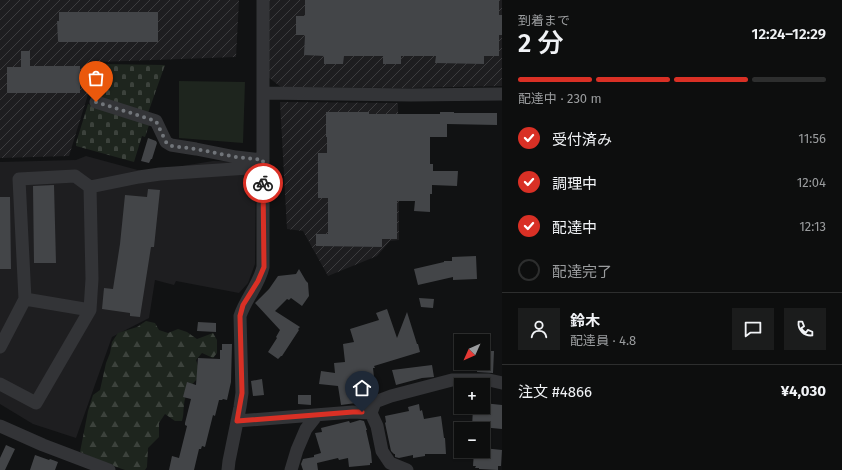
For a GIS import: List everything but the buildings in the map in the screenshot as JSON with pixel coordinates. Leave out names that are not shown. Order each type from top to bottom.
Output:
[{"type":"street","points":[[228,470],[228,461],[242,393],[240,316],[243,305],[258,281],[264,267],[263,0]]},
{"type":"street","points":[[263,93],[411,95],[502,94]]},
{"type":"street","points":[[96,102],[156,121],[166,142],[171,146],[196,149],[263,163]]},
{"type":"street","points":[[0,347],[26,299],[19,179],[75,176],[90,187],[160,174],[263,163]]},
{"type":"street","points":[[0,384],[36,403],[90,310],[92,279],[90,187]]},
{"type":"street","points":[[26,299],[90,310]]},
{"type":"street","points":[[407,470],[388,466],[382,450],[377,426],[371,413],[375,402],[391,396],[452,380],[489,380],[502,383]]},
{"type":"street","points":[[438,384],[454,386]]},
{"type":"street","points":[[237,421],[353,412],[371,413]]},
{"type":"street","points":[[291,470],[306,429],[317,415]]},
{"type":"street","points":[[0,426],[43,445],[109,470]]},
{"type":"shaded area","points":[[0,0],[239,0],[236,57],[98,62],[69,156],[0,158]]},
{"type":"shaded area","points":[[267,0],[502,0],[502,86],[406,88],[281,87],[268,77]]},
{"type":"shaded area","points":[[280,102],[398,103],[399,240],[390,241],[377,256],[328,276],[303,231],[287,229]]},
{"type":"shaded area","points":[[86,156],[145,172],[213,161],[256,162],[255,264],[248,283],[239,293],[176,281],[174,285],[155,280],[149,318],[112,337],[76,438],[33,424],[0,404],[0,162],[76,160]]},
{"type":"green space","points":[[100,64],[165,65],[148,113],[90,97]]},
{"type":"green space","points":[[179,81],[245,82],[243,143],[179,138]]},
{"type":"green space","points":[[88,104],[150,122],[145,137],[142,136],[134,162],[76,146]]},
{"type":"green space","points":[[146,321],[155,323],[159,330],[168,333],[178,329],[187,332],[197,339],[213,333],[217,340],[217,353],[213,358],[202,353],[196,360],[198,366],[198,378],[190,387],[187,394],[182,421],[175,421],[165,414],[159,423],[159,437],[148,448],[147,467],[145,470],[125,470],[80,452],[88,411],[93,395],[100,390],[112,342],[118,333],[137,327]]},
{"type":"way so far","points":[[96,102],[156,121],[166,142],[171,146],[196,149],[248,159],[263,160],[263,183]]},
{"type":"route","points":[[263,183],[264,267],[262,274],[243,305],[240,316],[242,393],[237,421],[362,412]]}]
